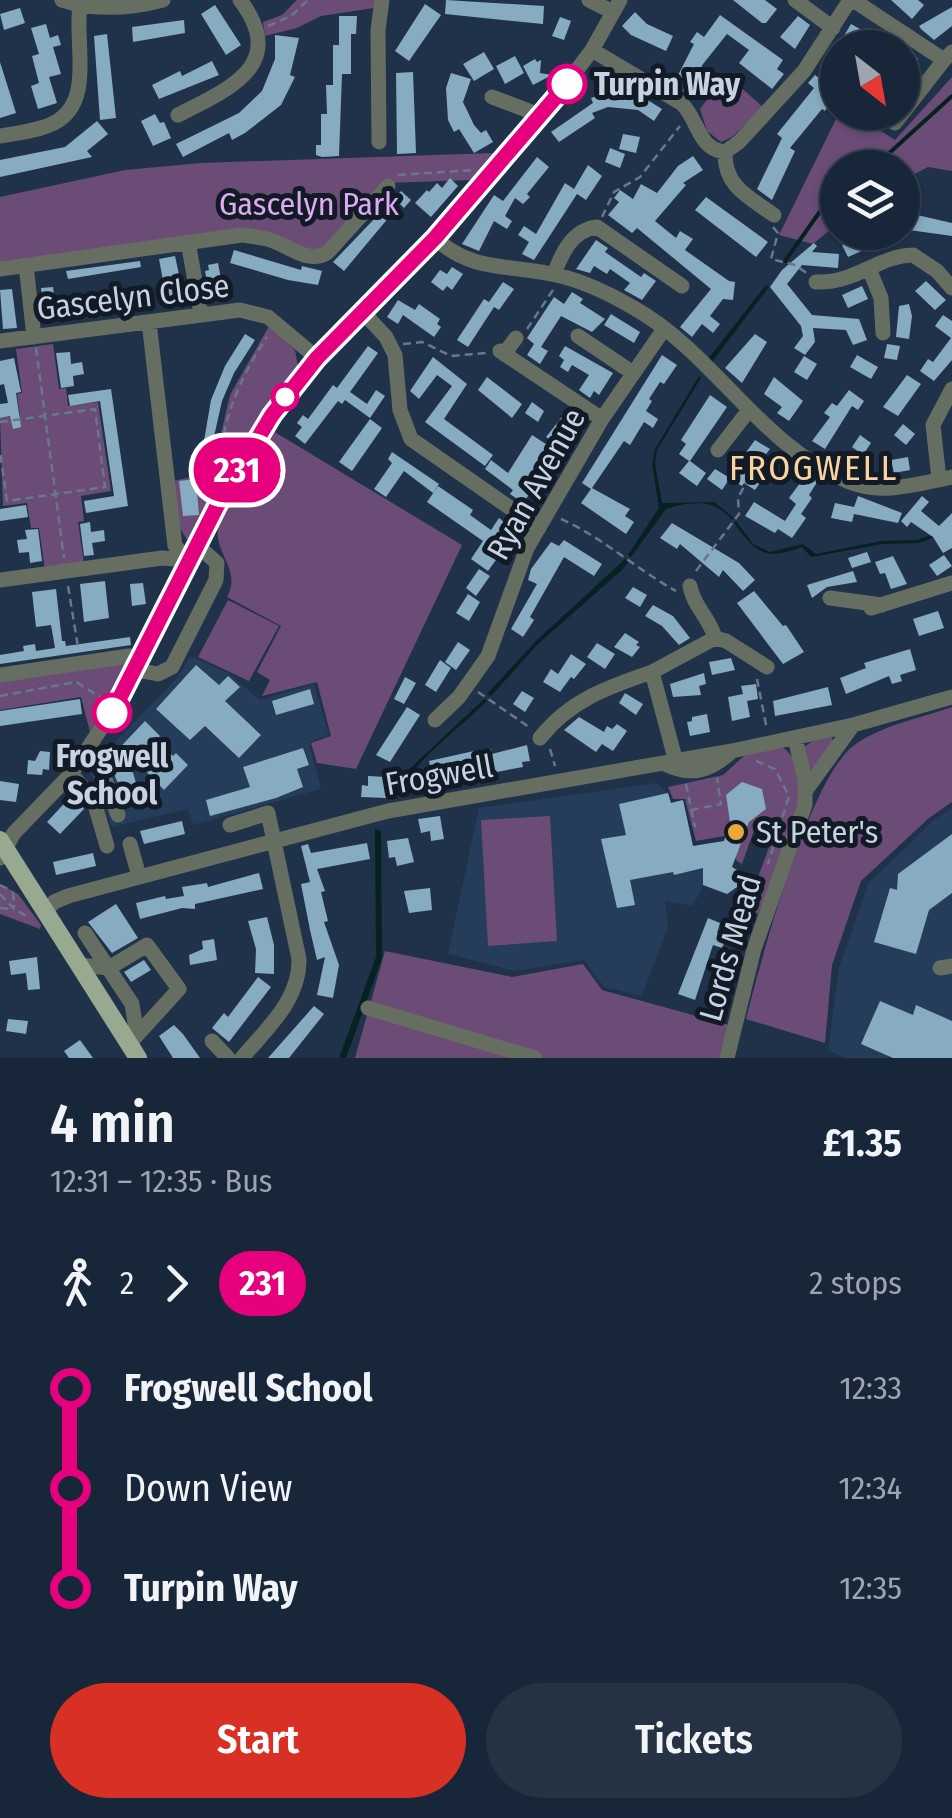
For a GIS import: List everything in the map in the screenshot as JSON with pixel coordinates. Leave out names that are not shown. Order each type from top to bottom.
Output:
[{"type":"main road","points":[[2,849],[135,1045]]},
{"type":"street","points":[[62,0],[80,6],[163,0]]},
{"type":"street","points":[[178,115],[230,88],[248,73],[258,56],[257,30],[240,0]]},
{"type":"street","points":[[376,136],[382,0]]},
{"type":"street","points":[[2,849],[71,774],[117,706],[225,491],[263,427],[317,358],[435,238],[495,170],[592,50],[616,6],[588,0]]},
{"type":"street","points":[[795,0],[833,28]]},
{"type":"street","points":[[592,50],[681,103],[690,112],[704,142],[725,152],[740,142],[792,85],[852,0],[948,56],[920,92]]},
{"type":"street","points":[[0,136],[52,124],[66,116],[75,103],[80,88],[80,6]]},
{"type":"street","points":[[499,103],[542,116]]},
{"type":"street","points":[[725,152],[725,170],[734,187],[774,216]]},
{"type":"street","points":[[0,268],[242,235],[269,239],[318,258],[388,186]]},
{"type":"street","points":[[558,275],[572,240],[586,229],[598,227],[674,285]]},
{"type":"street","points":[[435,238],[462,259],[558,275],[615,298],[664,328],[794,448],[846,481],[884,488],[946,478],[930,419],[952,389]]},
{"type":"street","points":[[188,242],[201,314]]},
{"type":"street","points":[[823,285],[870,270],[887,260],[913,256],[937,271],[952,288]]},
{"type":"street","points":[[26,265],[34,337]]},
{"type":"street","points":[[870,270],[881,298],[880,325]]},
{"type":"street","points":[[362,310],[393,348],[400,410],[410,439],[543,521]]},
{"type":"street","name":"Gascelyn Close","points":[[0,341],[249,311],[277,324],[317,358]]},
{"type":"street","points":[[149,322],[174,541],[178,552],[190,561]]},
{"type":"street","name":"Ryan Avenue","points":[[435,720],[488,656],[516,570],[602,419],[664,328]]},
{"type":"street","points":[[578,336],[633,372]]},
{"type":"street","points":[[516,338],[505,354],[602,419]]},
{"type":"street","points":[[726,444],[749,410]]},
{"type":"street","points":[[162,558],[171,554],[174,541]]},
{"type":"street","points":[[0,675],[129,656],[158,674],[172,666],[216,580],[217,563],[198,545]]},
{"type":"street","points":[[0,580],[162,558],[190,561]]},
{"type":"street","points":[[830,598],[876,606],[952,583]]},
{"type":"street","points":[[691,591],[715,638]]},
{"type":"street","points":[[542,735],[580,700],[652,672],[715,638],[726,641],[754,666]]},
{"type":"street","points":[[652,672],[674,766],[715,767],[732,751]]},
{"type":"street","name":"Frogwell","points":[[45,912],[61,898],[417,805],[674,766],[853,725],[952,697]]},
{"type":"street","points":[[806,790],[853,725]]},
{"type":"street","name":"Lords Mead","points":[[727,1058],[754,949],[805,805],[806,790],[795,738]]},
{"type":"street","points":[[88,749],[118,815]]},
{"type":"street","points":[[71,774],[93,798],[108,846]]},
{"type":"street","points":[[230,825],[268,813],[298,951],[298,979],[286,1004],[242,1058]]},
{"type":"street","points":[[130,844],[138,876]]},
{"type":"street","points":[[85,933],[132,1004],[135,1045]]},
{"type":"street","points":[[79,965],[109,968],[147,945],[179,990],[135,1045]]},
{"type":"street","points":[[368,1008],[535,1058]]},
{"type":"street","points":[[212,1041],[228,1058]]},
{"type":"path","points":[[257,30],[284,20],[308,0]]},
{"type":"path","points":[[598,227],[614,192],[647,169],[690,112]]},
{"type":"path","points":[[388,186],[400,173],[495,170]]},
{"type":"path","points":[[774,216],[779,219],[772,229],[778,233],[771,259],[794,265],[823,285]]},
{"type":"path","points":[[393,348],[422,342],[451,356],[505,354],[558,275]]},
{"type":"path","points":[[225,491],[221,462],[231,405],[247,370],[277,324]]},
{"type":"path","points":[[34,337],[80,662]]},
{"type":"path","points":[[0,422],[95,410],[105,487],[8,501],[0,452]]},
{"type":"path","points":[[543,521],[586,530],[597,542],[674,591],[691,591],[692,577],[739,514],[738,498],[749,477],[721,457],[726,444]]},
{"type":"path","points":[[754,666],[770,743]]},
{"type":"path","points":[[0,696],[76,682],[117,706]]},
{"type":"path","points":[[478,692],[542,735],[549,745],[560,784]]},
{"type":"path","points":[[748,761],[775,770],[788,792],[767,868]]},
{"type":"path","points":[[674,766],[695,827]]},
{"type":"path","points":[[691,810],[721,804],[715,767]]},
{"type":"path","points":[[0,886],[13,892],[14,909]]},
{"type":"path","points":[[0,894],[14,909]]},
{"type":"path","points":[[0,908],[14,909]]},
{"type":"shaded area","points":[[766,285],[769,287],[712,362],[708,359]]},
{"type":"shaded area","points":[[699,376],[657,450],[655,463],[662,503],[714,502],[734,518],[710,505],[684,504],[666,509],[631,557],[628,555],[659,508],[652,464],[655,449]]},
{"type":"shaded area","points":[[736,521],[753,544],[770,552],[803,544],[816,554],[881,541],[917,540],[952,531],[919,543],[883,544],[811,557],[802,547],[779,553],[762,552],[749,541]]},
{"type":"shaded area","points":[[625,559],[628,562],[622,570],[538,644],[491,696],[487,694],[536,641]]},
{"type":"shaded area","points":[[190,656],[228,673],[260,700],[314,684],[329,735],[309,742],[321,789],[193,825],[188,809],[112,827],[89,769],[178,677]]},
{"type":"shaded area","points":[[484,699],[487,701],[426,757],[394,793],[403,775]]},
{"type":"shaded area","points":[[656,783],[668,793],[671,803],[683,800],[693,846],[724,841],[711,869],[703,869],[703,885],[693,906],[665,901],[668,926],[642,996],[604,987],[584,960],[515,971],[448,954],[479,808]]},
{"type":"shaded area","points":[[952,808],[952,1058],[845,1058],[828,1050],[839,968],[868,884],[934,820]]},
{"type":"shaded area","points":[[375,829],[381,831],[382,958],[346,1058],[339,1058],[376,957]]},
{"type":"green space","points":[[297,0],[375,0],[374,8],[321,16],[297,28],[265,36],[263,22],[282,15]]},
{"type":"green space","points":[[729,77],[763,107],[732,137],[721,142],[707,131],[700,109],[721,81]]},
{"type":"green space","points":[[952,77],[952,171],[928,167],[920,171],[920,150],[821,150],[831,130],[879,130],[895,140],[904,130],[920,130],[920,112]]},
{"type":"green space","points":[[820,152],[820,238],[813,244],[779,235]]},
{"type":"green space","name":"Gascelyn Park","points":[[493,153],[471,180],[387,183],[320,255],[268,235],[0,264],[0,197],[125,170],[201,163]]},
{"type":"green space","points":[[269,326],[295,350],[298,366],[231,464],[192,538],[187,540],[180,528],[174,481],[212,472],[230,395]]},
{"type":"green space","points":[[53,344],[59,389],[66,388],[68,406],[98,402],[111,491],[81,496],[84,521],[78,522],[84,564],[45,570],[39,528],[31,528],[27,503],[3,506],[0,418],[20,415],[17,394],[22,393],[16,349]]},
{"type":"green space","points":[[273,431],[462,545],[356,769],[317,763],[311,743],[331,736],[317,682],[262,696],[270,680],[257,672],[281,626],[227,597],[230,570],[220,546],[218,527]]},
{"type":"green space","points":[[228,600],[279,626],[249,681],[198,657]]},
{"type":"green space","points":[[137,651],[90,732],[81,697],[0,710],[0,672]]},
{"type":"green space","points":[[952,707],[952,802],[861,881],[832,965],[825,1043],[746,1019],[788,874],[835,767],[852,747],[874,733]]},
{"type":"green space","points":[[832,737],[833,742],[810,776],[805,746]]},
{"type":"green space","points":[[782,747],[795,761],[800,781],[799,803],[784,853],[758,914],[746,910],[775,831],[756,825],[742,864],[724,836],[696,841],[685,799],[673,799],[668,787],[723,775],[744,756]]},
{"type":"green space","points":[[550,816],[557,941],[488,946],[481,820]]},
{"type":"green space","points":[[0,884],[18,894],[40,929],[0,914]]},
{"type":"green space","points":[[385,951],[512,977],[583,964],[602,990],[729,1025],[722,1058],[355,1058]]},
{"type":"building","points":[[446,0],[544,6],[543,24],[445,14]]},
{"type":"building","points":[[733,0],[765,0],[777,9],[762,23]]},
{"type":"building","points":[[891,0],[918,0],[924,5],[912,19]]},
{"type":"building","points":[[425,4],[441,15],[409,61],[395,51]]},
{"type":"building","points":[[215,5],[241,45],[226,55],[201,14]]},
{"type":"building","points":[[952,7],[952,26],[934,40],[919,26]]},
{"type":"building","points":[[20,8],[25,23],[4,30],[0,14]]},
{"type":"building","points":[[635,12],[647,24],[673,36],[666,51],[631,35],[622,26]]},
{"type":"building","points":[[720,15],[783,60],[777,69],[784,74],[772,89],[739,63],[749,50],[727,34],[703,64],[687,94],[673,85],[694,44],[690,42],[697,32],[704,37]]},
{"type":"building","points":[[339,16],[357,16],[356,34],[351,34],[351,74],[342,74],[339,156],[322,157],[316,155],[316,145],[321,145],[321,114],[327,114],[326,85],[333,85],[333,45],[339,45]]},
{"type":"building","points":[[798,16],[810,25],[795,49],[780,37]]},
{"type":"building","points":[[560,17],[571,21],[564,40],[552,36]]},
{"type":"building","points":[[184,20],[185,33],[133,42],[132,27]]},
{"type":"building","points":[[46,24],[50,38],[58,35],[61,45],[53,47],[61,74],[49,77],[57,103],[38,109],[31,86],[39,83],[32,56],[39,54],[31,28]]},
{"type":"building","points":[[107,34],[116,118],[100,120],[94,36]]},
{"type":"building","points":[[275,35],[299,38],[290,75],[295,77],[281,105],[232,140],[229,133],[183,157],[176,144],[239,113],[262,91],[275,59]]},
{"type":"building","points":[[484,52],[494,69],[474,81],[463,64]]},
{"type":"building","points":[[515,56],[524,73],[505,84],[496,66]]},
{"type":"building","points":[[541,60],[540,73],[552,75],[533,85],[523,66]]},
{"type":"building","points":[[212,61],[219,75],[159,99],[152,85]]},
{"type":"building","points":[[0,62],[16,113],[0,118]]},
{"type":"building","points":[[413,72],[416,153],[397,154],[396,73]]},
{"type":"building","points":[[451,73],[471,79],[463,102],[474,125],[481,133],[486,130],[493,142],[474,153],[459,129],[454,132],[448,120],[446,88]]},
{"type":"building","points":[[815,75],[820,79],[820,111],[790,148],[795,151],[772,200],[757,189],[782,138],[777,134],[814,88],[808,83]]},
{"type":"building","points":[[608,92],[646,99],[662,109],[654,121],[638,110],[608,107],[592,113],[595,118],[559,142],[551,132],[593,103],[591,98]]},
{"type":"building","points":[[155,114],[160,123],[164,122],[171,138],[153,146],[141,121]]},
{"type":"building","points":[[97,121],[108,134],[87,151],[92,157],[0,177],[0,160],[65,147]]},
{"type":"building","points":[[623,134],[640,137],[636,153],[619,149]]},
{"type":"building","points":[[610,148],[625,154],[620,168],[605,162]]},
{"type":"building","points":[[693,156],[703,170],[683,183],[686,185],[655,221],[676,238],[680,231],[693,239],[685,250],[735,282],[733,300],[723,299],[710,316],[720,324],[713,333],[702,324],[692,337],[680,327],[711,289],[637,228],[632,233],[608,215],[619,202],[614,198],[620,190],[633,199],[641,184],[657,193],[678,166]]},
{"type":"building","points":[[537,157],[549,167],[523,204],[515,198],[505,216],[512,221],[507,229],[494,221],[479,251],[462,244],[494,195],[503,201]]},
{"type":"building","points":[[588,165],[602,176],[586,200],[577,194],[534,260],[522,254],[529,242],[518,235],[524,226],[536,234],[565,183],[574,189]]},
{"type":"building","points":[[450,178],[458,186],[431,217],[415,203],[427,190],[437,183],[442,188]]},
{"type":"building","points":[[401,191],[411,200],[404,208],[400,204],[344,271],[333,262]]},
{"type":"building","points":[[706,197],[768,242],[756,257],[695,210]]},
{"type":"building","points":[[920,216],[952,223],[952,236],[920,232]]},
{"type":"building","points":[[596,240],[608,248],[605,252],[641,277],[644,273],[656,281],[642,300],[624,290],[630,283],[610,269],[607,274],[594,266],[590,273],[576,269]]},
{"type":"building","points":[[814,243],[817,246],[812,252],[839,254],[838,268],[802,265],[787,284],[812,315],[859,319],[867,340],[853,345],[846,330],[813,328],[815,342],[805,355],[794,348],[803,336],[801,326],[770,287],[782,270]]},
{"type":"building","points":[[234,250],[301,270],[302,266],[322,271],[318,285],[230,263]]},
{"type":"building","points":[[844,250],[864,250],[848,257]]},
{"type":"building","points":[[175,256],[183,293],[166,297],[159,259]]},
{"type":"building","points":[[140,261],[141,267],[68,279],[66,271]]},
{"type":"building","points":[[218,263],[223,290],[209,293],[205,271],[209,270],[208,265]]},
{"type":"building","points":[[452,267],[463,274],[452,290],[447,286],[443,291],[431,282],[440,270],[447,274]]},
{"type":"building","points":[[926,281],[946,300],[935,310],[915,291]]},
{"type":"building","points":[[503,282],[514,289],[499,310],[494,307],[468,347],[457,340],[484,299],[489,302]]},
{"type":"building","points":[[862,286],[868,299],[848,308],[842,295]]},
{"type":"building","points":[[53,287],[56,310],[44,312],[41,288]]},
{"type":"building","points":[[12,289],[17,328],[3,329],[0,290]]},
{"type":"building","points":[[572,292],[583,299],[580,303],[605,319],[592,332],[561,316],[541,347],[548,351],[540,364],[527,355],[534,344],[527,338],[554,297],[564,304]]},
{"type":"building","points":[[398,300],[415,310],[419,304],[440,319],[437,324],[441,327],[434,337],[403,315],[398,324],[387,317]]},
{"type":"building","points":[[909,304],[909,339],[896,337],[899,306]]},
{"type":"building","points":[[611,314],[640,332],[634,343],[604,325]]},
{"type":"building","points":[[943,315],[952,321],[952,360],[934,381],[920,371],[928,359],[933,362],[951,338],[935,326]]},
{"type":"building","points":[[245,334],[255,340],[222,401],[211,471],[199,470],[211,400],[225,366]]},
{"type":"building","points":[[755,334],[767,342],[742,383],[725,368]]},
{"type":"building","points":[[887,344],[900,346],[897,360],[884,358]]},
{"type":"building","points":[[368,346],[378,353],[350,392],[367,404],[376,390],[385,396],[370,418],[345,400],[342,404],[338,401],[305,444],[295,436],[302,427],[297,423],[303,415],[308,419],[333,385],[337,388]]},
{"type":"building","points":[[565,346],[613,373],[599,395],[594,391],[590,398],[579,390],[589,375],[572,365],[568,372],[560,367],[564,360],[559,356]]},
{"type":"building","points":[[70,352],[71,364],[82,362],[84,374],[73,376],[74,386],[61,388],[56,353]]},
{"type":"building","points":[[662,355],[677,365],[649,399],[652,401],[646,411],[658,419],[653,428],[644,422],[630,445],[624,441],[592,488],[630,509],[625,516],[634,522],[626,534],[581,503],[591,489],[582,483]]},
{"type":"building","points":[[857,355],[878,367],[871,379],[850,367]]},
{"type":"building","points":[[804,356],[817,364],[807,380],[794,372]]},
{"type":"building","points":[[433,357],[467,384],[444,419],[493,455],[485,466],[425,422],[452,386],[437,375],[419,399],[410,391]]},
{"type":"building","points":[[14,358],[21,392],[16,393],[21,427],[13,429],[10,416],[0,418],[0,404],[8,403],[4,384],[0,385],[0,361]]},
{"type":"building","points":[[907,375],[921,384],[898,416],[883,407]]},
{"type":"building","points":[[487,377],[522,404],[512,418],[478,390]]},
{"type":"building","points":[[774,377],[803,401],[789,421],[777,413],[782,407],[764,394]]},
{"type":"building","points":[[111,389],[128,506],[86,513],[84,501],[114,496],[100,401],[70,406],[68,395]]},
{"type":"building","points":[[849,390],[864,401],[858,410],[852,406],[825,449],[812,441],[830,417],[824,413],[832,403],[837,406]]},
{"type":"building","points":[[710,395],[727,407],[690,461],[706,473],[697,486],[679,473],[689,461],[679,454],[686,444],[681,440]]},
{"type":"building","points":[[532,402],[544,411],[538,422],[525,413]]},
{"type":"building","points":[[565,413],[577,421],[561,447],[546,437]]},
{"type":"building","points":[[370,419],[382,428],[352,471],[339,462]]},
{"type":"building","points":[[903,424],[915,434],[906,445],[894,435]]},
{"type":"building","points":[[532,435],[549,446],[530,476],[538,482],[523,503],[510,494],[513,490],[485,469],[491,460],[508,473]]},
{"type":"building","points":[[860,435],[871,443],[863,455],[852,447]]},
{"type":"building","points":[[755,440],[770,449],[756,467],[766,474],[755,490],[732,480],[750,458],[744,455]]},
{"type":"building","points":[[392,452],[439,484],[433,493],[404,471],[386,497],[374,489],[392,463],[388,459]]},
{"type":"building","points":[[908,457],[910,470],[894,473],[891,460]]},
{"type":"building","points":[[715,469],[730,478],[722,490],[707,479]]},
{"type":"building","points":[[804,470],[819,479],[801,514],[806,518],[792,538],[745,516],[754,502],[785,521],[796,504],[789,498]]},
{"type":"building","points":[[196,479],[199,515],[183,516],[179,481]]},
{"type":"building","points":[[438,486],[473,510],[470,515],[491,530],[499,518],[509,526],[494,548],[501,553],[488,571],[471,559],[483,541],[427,502]]},
{"type":"building","points":[[858,496],[902,513],[898,523],[854,514],[852,522],[831,518],[835,503],[854,507]]},
{"type":"building","points":[[922,496],[929,502],[921,511],[939,526],[952,513],[952,548],[943,553],[933,537],[911,522],[907,527],[901,521]]},
{"type":"building","points":[[26,505],[28,517],[0,521],[0,509]]},
{"type":"building","points":[[90,522],[91,532],[104,530],[105,541],[92,543],[94,555],[84,556],[80,524]]},
{"type":"building","points":[[672,523],[739,563],[755,580],[743,591],[723,570],[719,577],[680,544],[677,549],[660,538]]},
{"type":"building","points":[[38,529],[42,561],[30,563],[29,552],[19,553],[17,540],[27,539],[25,530]]},
{"type":"building","points":[[564,540],[602,564],[594,576],[564,557],[523,637],[511,629],[537,584],[528,580],[531,569],[551,542],[559,546]]},
{"type":"building","points":[[867,552],[871,562],[852,568],[848,558]]},
{"type":"building","points":[[944,555],[952,566],[937,576],[929,565]]},
{"type":"building","points":[[893,556],[907,584],[891,589],[875,562]]},
{"type":"building","points":[[479,569],[490,576],[476,596],[466,588]]},
{"type":"building","points":[[853,571],[857,582],[827,587],[812,598],[807,585]]},
{"type":"building","points":[[105,581],[109,618],[84,622],[80,584]]},
{"type":"building","points":[[143,583],[146,604],[132,606],[130,584]]},
{"type":"building","points":[[633,587],[647,595],[640,607],[625,598]]},
{"type":"building","points":[[56,589],[62,641],[66,646],[130,637],[131,645],[0,664],[0,655],[24,651],[23,646],[35,644],[36,651],[55,648],[51,625],[36,627],[32,592]]},
{"type":"building","points":[[754,591],[786,625],[804,652],[783,664],[737,603]]},
{"type":"building","points":[[468,594],[480,602],[469,621],[456,613]]},
{"type":"building","points":[[653,605],[673,616],[690,638],[679,645],[662,626],[645,616]]},
{"type":"building","points":[[938,611],[944,628],[919,636],[913,619]]},
{"type":"building","points":[[625,633],[639,642],[636,645],[640,647],[632,657],[614,647]]},
{"type":"building","points":[[458,642],[470,650],[456,670],[445,662]]},
{"type":"building","points":[[597,643],[615,654],[605,669],[587,657]]},
{"type":"building","points":[[910,649],[916,670],[900,675],[902,681],[892,684],[889,676],[846,694],[840,678],[866,668],[864,663]]},
{"type":"building","points":[[571,654],[586,664],[574,679],[571,677],[560,692],[543,682],[551,669],[558,674]]},
{"type":"building","points":[[731,658],[735,670],[712,675],[709,662]]},
{"type":"building","points":[[440,660],[451,668],[436,692],[425,685]]},
{"type":"building","points":[[196,665],[219,685],[228,676],[240,687],[225,701],[261,735],[239,758],[205,726],[190,740],[156,709]]},
{"type":"building","points":[[704,673],[706,684],[699,686],[701,695],[673,697],[670,684]]},
{"type":"building","points":[[405,677],[416,683],[404,704],[394,699]]},
{"type":"building","points":[[756,684],[758,699],[747,701],[750,717],[732,721],[728,697],[743,694],[741,686]]},
{"type":"building","points":[[828,687],[832,705],[775,716],[773,701]]},
{"type":"building","points":[[310,689],[314,704],[276,715],[272,701]]},
{"type":"building","points":[[522,691],[534,698],[525,712],[513,704]]},
{"type":"building","points":[[625,693],[643,704],[636,715],[619,703]]},
{"type":"building","points":[[80,699],[82,714],[0,726],[0,711]]},
{"type":"building","points":[[407,707],[420,715],[390,762],[376,755]]},
{"type":"building","points":[[707,714],[710,732],[690,736],[687,722]]},
{"type":"building","points":[[579,717],[604,732],[607,726],[612,729],[617,724],[627,731],[613,751],[602,744],[596,752],[564,730]]},
{"type":"building","points":[[145,721],[160,736],[156,740],[188,765],[164,790],[127,752],[138,790],[123,795],[108,760]]},
{"type":"building","points":[[527,745],[530,761],[522,762],[523,767],[434,784],[429,761],[491,749],[492,754]]},
{"type":"building","points":[[303,748],[309,765],[297,769],[303,787],[210,816],[206,800],[250,787],[243,767]]},
{"type":"building","points":[[40,751],[50,752],[49,770],[43,769],[42,775],[27,774],[28,760],[35,761]]},
{"type":"building","points":[[368,776],[387,777],[386,798],[361,797],[362,785],[368,786]]},
{"type":"building","points":[[0,781],[19,784],[16,802],[0,800]]},
{"type":"building","points":[[742,782],[762,789],[766,809],[749,822],[732,867],[737,870],[740,885],[727,894],[703,885],[703,868],[630,880],[635,905],[617,908],[601,839],[626,835],[619,804],[668,793],[671,803],[683,800],[693,846],[724,841],[730,822],[726,795]]},
{"type":"building","points":[[74,793],[84,809],[60,834],[47,822]]},
{"type":"building","points":[[440,816],[444,839],[431,841],[430,831],[421,833],[418,819]]},
{"type":"building","points":[[182,821],[185,834],[144,844],[140,831]]},
{"type":"building","points":[[952,834],[952,893],[929,910],[916,954],[874,942],[890,888],[897,890],[898,874]]},
{"type":"building","points":[[408,838],[414,862],[397,866],[395,857],[389,858],[387,841]]},
{"type":"building","points":[[367,843],[370,859],[317,869],[325,891],[321,892],[328,921],[324,922],[339,965],[333,998],[317,995],[325,957],[317,960],[310,930],[301,884],[310,882],[301,846],[308,844],[311,853]]},
{"type":"building","points":[[93,853],[96,866],[56,875],[53,862]]},
{"type":"building","points":[[259,873],[263,889],[195,904],[195,909],[182,908],[140,919],[136,903],[184,896],[182,887],[207,883],[208,887]]},
{"type":"building","points":[[430,888],[432,910],[409,913],[404,891]]},
{"type":"building","points":[[116,904],[138,938],[112,953],[88,922]]},
{"type":"building","points":[[267,917],[274,945],[274,974],[255,973],[256,949],[248,921]]},
{"type":"building","points":[[708,918],[720,923],[717,933],[727,936],[722,948],[713,945],[695,1000],[678,994]]},
{"type":"building","points":[[214,939],[217,960],[190,965],[189,955],[203,949],[202,941]]},
{"type":"building","points":[[37,957],[40,989],[28,990],[26,973],[11,975],[9,961]]},
{"type":"building","points":[[144,960],[151,970],[131,982],[124,972]]},
{"type":"building","points":[[258,977],[271,987],[229,1042],[212,1028],[224,1013],[228,1017]]},
{"type":"building","points":[[880,1001],[913,1015],[916,1005],[952,1021],[952,1058],[893,1058],[861,1044]]},
{"type":"building","points":[[314,1006],[324,1014],[289,1058],[268,1058]]},
{"type":"building","points":[[8,1019],[28,1021],[26,1034],[6,1031]]},
{"type":"building","points":[[174,1025],[200,1058],[173,1058],[159,1036]]},
{"type":"building","points":[[80,1040],[93,1058],[69,1058],[64,1051]]},
{"type":"waterway","points":[[893,150],[952,96]]},
{"type":"waterway","points":[[785,261],[820,211]]},
{"type":"bus line","name":"231","points":[[112,713],[217,506],[272,415],[317,358],[435,238],[567,84]]},
{"type":"place","name":"Turpin Way","points":[[567,84]]},
{"type":"place","name":"Frogwell School","points":[[112,713]]},
{"type":"place","name":"St Peter's","points":[[736,832]]},
{"type":"district","name":"FROGWELL","points":[[814,468]]}]
